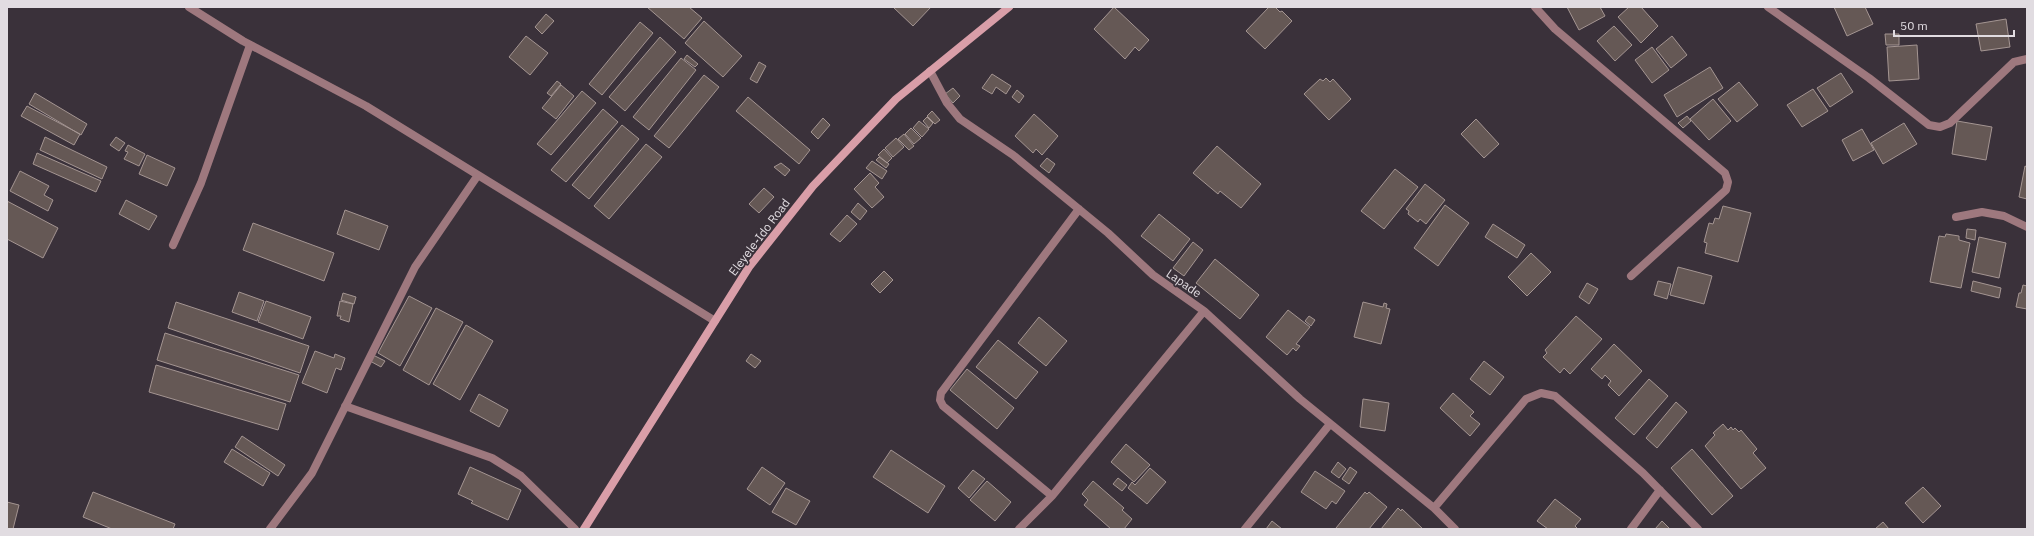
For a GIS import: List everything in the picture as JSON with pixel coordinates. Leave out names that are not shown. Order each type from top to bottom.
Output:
[{"type":"main road","name":"Eleyele-Ido Road","points":[[584,529],[749,267],[813,186],[896,99],[1009,7]]},
{"type":"street","points":[[190,7],[250,45],[366,106],[715,321]]},
{"type":"street","points":[[1535,7],[1555,28],[1725,173],[1728,182],[1726,190],[1631,276]]},
{"type":"street","points":[[1768,7],[1869,78],[1929,125],[1940,127],[1950,123],[2014,62],[2027,59]]},
{"type":"street","points":[[173,245],[202,183],[250,45]]},
{"type":"street","name":"Lapade","points":[[930,71],[947,103],[960,119],[1013,155],[1108,233],[1153,275],[1204,311],[1330,424],[1434,508],[1455,529]]},
{"type":"street","points":[[270,529],[312,473],[344,406],[415,267],[478,175]]},
{"type":"street","points":[[1052,496],[943,406],[940,400],[941,393],[1079,209]]},
{"type":"street","points":[[1956,217],[1982,212],[2004,216],[2027,227]]},
{"type":"street","points":[[1019,529],[1052,496],[1204,311]]},
{"type":"street","points":[[1434,508],[1526,399],[1541,393],[1555,396],[1643,473],[1698,529]]},
{"type":"street","points":[[344,406],[492,458],[521,476],[575,529]]},
{"type":"street","points":[[1245,529],[1330,424]]},
{"type":"street","points":[[1631,529],[1660,490]]},
{"type":"building","points":[[647,7],[689,7],[702,18],[684,39]]},
{"type":"building","points":[[893,7],[931,7],[913,26]]},
{"type":"building","points":[[1114,7],[1149,40],[1139,51],[1135,47],[1125,59],[1094,29]]},
{"type":"building","points":[[1269,7],[1275,7],[1280,12],[1282,11],[1292,21],[1265,49],[1246,31]]},
{"type":"building","points":[[1567,7],[1600,7],[1605,16],[1579,30]]},
{"type":"building","points":[[1629,7],[1641,7],[1658,26],[1641,43],[1618,17]]},
{"type":"building","points":[[1834,7],[1865,7],[1873,24],[1847,36]]},
{"type":"building","points":[[546,14],[554,21],[542,34],[535,27]]},
{"type":"building","points":[[2006,19],[2010,47],[1981,51],[1976,24]]},
{"type":"building","points":[[704,21],[742,56],[723,77],[685,43]]},
{"type":"building","points":[[640,22],[653,33],[602,95],[589,84]]},
{"type":"building","points":[[1614,26],[1632,45],[1615,61],[1597,41]]},
{"type":"building","points":[[1885,34],[1899,34],[1899,45],[1886,45]]},
{"type":"building","points":[[526,36],[548,53],[530,75],[509,57]]},
{"type":"building","points":[[1672,36],[1687,55],[1671,68],[1656,49]]},
{"type":"building","points":[[660,37],[676,52],[625,111],[609,97]]},
{"type":"building","points":[[1917,45],[1919,79],[1889,81],[1887,47]]},
{"type":"building","points":[[1652,47],[1669,70],[1652,83],[1635,60]]},
{"type":"building","points":[[687,55],[698,64],[695,67],[684,59]]},
{"type":"building","points":[[681,58],[696,70],[649,130],[633,117]]},
{"type":"building","points":[[759,62],[766,66],[757,83],[750,79]]},
{"type":"building","points":[[1710,67],[1723,88],[1677,117],[1664,95]]},
{"type":"building","points":[[1841,73],[1853,92],[1830,107],[1817,88]]},
{"type":"building","points":[[992,74],[1011,86],[1006,94],[996,87],[992,94],[982,88]]},
{"type":"building","points":[[704,75],[719,87],[669,148],[654,136]]},
{"type":"building","points":[[1326,78],[1330,82],[1333,79],[1351,99],[1329,120],[1304,94],[1320,79],[1323,81]]},
{"type":"building","points":[[557,81],[561,84],[551,96],[547,93]]},
{"type":"building","points":[[1739,82],[1758,105],[1737,122],[1718,99]]},
{"type":"building","points":[[561,85],[574,96],[556,119],[542,108]]},
{"type":"building","points":[[953,88],[960,96],[953,103],[945,94]]},
{"type":"building","points":[[1813,89],[1828,111],[1802,127],[1787,105]]},
{"type":"building","points":[[1017,90],[1024,96],[1019,103],[1012,97]]},
{"type":"building","points":[[582,91],[596,103],[551,155],[537,144]]},
{"type":"building","points":[[35,93],[87,124],[81,135],[29,104]]},
{"type":"building","points":[[748,97],[810,150],[799,164],[736,111]]},
{"type":"building","points":[[1713,99],[1731,121],[1709,140],[1690,119]]},
{"type":"building","points":[[27,106],[80,134],[74,145],[21,116]]},
{"type":"building","points":[[603,109],[618,122],[566,182],[551,170]]},
{"type":"building","points":[[932,111],[940,120],[935,124],[927,116]]},
{"type":"building","points":[[1034,114],[1058,136],[1042,155],[1036,149],[1033,153],[1015,136]]},
{"type":"building","points":[[1687,116],[1691,121],[1683,128],[1678,123]]},
{"type":"building","points":[[927,117],[933,123],[929,128],[923,121]]},
{"type":"building","points":[[823,118],[830,125],[818,139],[811,132]]},
{"type":"building","points":[[1476,119],[1499,144],[1484,158],[1461,134]]},
{"type":"building","points":[[919,121],[929,129],[922,137],[913,128]]},
{"type":"building","points":[[1957,121],[1992,127],[1986,160],[1952,154]]},
{"type":"building","points":[[1904,123],[1917,144],[1883,164],[1871,143]]},
{"type":"building","points":[[622,125],[639,139],[589,199],[572,185]]},
{"type":"building","points":[[911,128],[921,138],[914,144],[905,134]]},
{"type":"building","points":[[1862,129],[1874,150],[1853,161],[1842,140]]},
{"type":"building","points":[[904,134],[914,146],[909,150],[898,139]]},
{"type":"building","points":[[45,137],[107,167],[102,179],[40,150]]},
{"type":"building","points":[[116,137],[125,143],[119,151],[110,145]]},
{"type":"building","points":[[896,138],[904,147],[893,157],[885,148]]},
{"type":"building","points":[[646,144],[662,157],[609,219],[594,206]]},
{"type":"building","points":[[128,145],[145,154],[139,166],[124,159],[128,152],[125,151]]},
{"type":"building","points":[[1217,146],[1261,184],[1241,208],[1220,191],[1218,194],[1193,173]]},
{"type":"building","points":[[884,149],[892,158],[887,163],[878,155]]},
{"type":"building","points":[[37,153],[101,181],[96,192],[33,164]]},
{"type":"building","points":[[147,155],[175,168],[167,186],[139,174]]},
{"type":"building","points":[[879,157],[889,164],[886,168],[876,160]]},
{"type":"building","points":[[1047,158],[1055,164],[1049,173],[1040,166]]},
{"type":"building","points":[[872,161],[887,171],[882,179],[866,168]]},
{"type":"building","points":[[781,163],[790,170],[785,176],[774,167]]},
{"type":"building","points":[[2025,166],[2027,167],[2027,199],[2019,197]]},
{"type":"building","points":[[1395,169],[1418,187],[1384,229],[1361,211]]},
{"type":"building","points":[[20,171],[49,186],[44,195],[53,200],[48,211],[10,191]]},
{"type":"building","points":[[870,173],[879,183],[875,187],[884,197],[872,208],[854,189]]},
{"type":"building","points":[[1425,184],[1445,200],[1426,224],[1420,219],[1418,222],[1408,214],[1409,211],[1406,209]]},
{"type":"building","points":[[764,188],[774,197],[759,213],[749,204]]},
{"type":"building","points":[[126,200],[157,216],[149,230],[119,214]]},
{"type":"building","points":[[7,201],[58,228],[43,258],[7,239]]},
{"type":"building","points":[[858,203],[867,211],[860,220],[851,212]]},
{"type":"building","points":[[1445,205],[1469,223],[1438,266],[1414,248]]},
{"type":"building","points":[[1723,206],[1751,213],[1738,262],[1705,253],[1707,243],[1704,242],[1709,223],[1713,224],[1715,218],[1719,219]]},
{"type":"building","points":[[345,210],[388,226],[379,250],[337,234]]},
{"type":"building","points":[[1159,214],[1190,239],[1173,261],[1141,236]]},
{"type":"building","points":[[847,215],[857,224],[840,242],[830,234]]},
{"type":"building","points":[[253,223],[334,253],[324,281],[243,250]]},
{"type":"building","points":[[1493,224],[1525,245],[1517,258],[1485,237]]},
{"type":"building","points":[[1967,229],[1976,230],[1975,240],[1966,238]]},
{"type":"building","points":[[1946,234],[1959,236],[1959,240],[1970,243],[1961,288],[1930,282],[1939,236],[1945,237]]},
{"type":"building","points":[[1979,237],[2006,243],[1999,278],[1972,272]]},
{"type":"building","points":[[1193,242],[1203,250],[1184,276],[1173,268]]},
{"type":"building","points":[[1531,253],[1551,272],[1527,296],[1508,277]]},
{"type":"building","points":[[1215,259],[1259,295],[1240,319],[1196,283]]},
{"type":"building","points":[[1678,267],[1712,276],[1704,304],[1670,295]]},
{"type":"building","points":[[884,271],[893,280],[880,293],[871,284]]},
{"type":"building","points":[[1658,281],[1671,284],[1667,299],[1654,295]]},
{"type":"building","points":[[1973,281],[2001,288],[1999,298],[1971,291]]},
{"type":"building","points":[[1587,283],[1598,289],[1589,304],[1579,297]]},
{"type":"building","points":[[2023,285],[2027,286],[2027,309],[2016,307],[2019,293],[2021,293]]},
{"type":"building","points":[[239,292],[264,301],[257,321],[232,312]]},
{"type":"building","points":[[343,293],[356,297],[354,304],[341,300]]},
{"type":"building","points":[[409,296],[432,308],[400,366],[378,353]]},
{"type":"building","points":[[266,301],[311,317],[303,339],[258,322]]},
{"type":"building","points":[[340,301],[353,304],[349,322],[340,319],[341,316],[337,316]]},
{"type":"building","points":[[176,302],[309,346],[300,373],[168,328]]},
{"type":"building","points":[[1363,302],[1383,307],[1384,303],[1387,304],[1386,308],[1390,309],[1381,344],[1354,337]]},
{"type":"building","points":[[436,308],[463,322],[429,385],[403,370]]},
{"type":"building","points":[[1288,310],[1310,327],[1296,344],[1300,346],[1296,351],[1293,348],[1287,355],[1266,337]]},
{"type":"building","points":[[1309,316],[1315,320],[1311,326],[1305,321]]},
{"type":"building","points":[[1576,316],[1602,339],[1570,374],[1564,368],[1560,373],[1543,357],[1547,353],[1545,350]]},
{"type":"building","points":[[1039,317],[1067,341],[1046,366],[1018,343]]},
{"type":"building","points":[[466,325],[493,341],[460,400],[433,384]]},
{"type":"building","points":[[165,333],[299,375],[290,402],[157,360]]},
{"type":"building","points":[[998,340],[1038,372],[1016,399],[976,367]]},
{"type":"building","points":[[1614,344],[1642,371],[1619,396],[1608,385],[1611,381],[1605,375],[1602,379],[1591,369]]},
{"type":"building","points":[[315,351],[334,358],[335,354],[345,358],[341,370],[336,368],[327,393],[302,383]]},
{"type":"building","points":[[751,354],[761,361],[755,368],[746,361]]},
{"type":"building","points":[[373,355],[385,361],[381,367],[370,361]]},
{"type":"building","points":[[1484,361],[1504,377],[1490,395],[1470,379]]},
{"type":"building","points":[[156,365],[286,404],[278,430],[149,392]]},
{"type":"building","points":[[967,369],[1014,408],[997,429],[950,390]]},
{"type":"building","points":[[1649,379],[1668,396],[1634,435],[1615,418]]},
{"type":"building","points":[[1453,393],[1474,412],[1470,416],[1480,424],[1470,436],[1440,408]]},
{"type":"building","points":[[479,394],[508,410],[499,427],[470,411]]},
{"type":"building","points":[[1363,399],[1389,403],[1385,431],[1360,427]]},
{"type":"building","points":[[1676,402],[1687,412],[1657,448],[1646,438]]},
{"type":"building","points":[[1723,424],[1728,430],[1731,427],[1733,430],[1735,428],[1739,432],[1741,430],[1757,449],[1753,453],[1766,468],[1741,489],[1705,446],[1715,435],[1713,433]]},
{"type":"building","points":[[242,436],[285,465],[278,476],[235,447]]},
{"type":"building","points":[[1126,444],[1150,465],[1134,482],[1111,462]]},
{"type":"building","points":[[232,449],[270,473],[263,486],[224,462]]},
{"type":"building","points":[[1692,449],[1733,496],[1712,515],[1671,468]]},
{"type":"building","points":[[891,450],[945,486],[928,513],[873,477]]},
{"type":"building","points":[[1338,462],[1346,469],[1339,478],[1331,472]]},
{"type":"building","points":[[470,467],[521,490],[508,520],[471,503],[473,501],[458,494]]},
{"type":"building","points":[[762,467],[785,483],[770,505],[747,489]]},
{"type":"building","points":[[1350,467],[1357,472],[1349,484],[1342,479]]},
{"type":"building","points":[[1150,468],[1166,482],[1147,504],[1128,488],[1132,482],[1135,485]]},
{"type":"building","points":[[973,470],[985,479],[969,498],[958,488]]},
{"type":"building","points":[[1315,471],[1345,491],[1336,504],[1332,501],[1326,509],[1301,492]]},
{"type":"building","points":[[1118,478],[1127,485],[1122,491],[1113,484]]},
{"type":"building","points":[[987,481],[1011,502],[995,521],[970,500]]},
{"type":"building","points":[[1093,481],[1124,508],[1122,510],[1132,519],[1124,529],[1111,529],[1084,505],[1088,500],[1082,494]]},
{"type":"building","points":[[1923,487],[1941,506],[1923,523],[1905,503]]},
{"type":"building","points":[[786,488],[810,501],[796,525],[772,512]]},
{"type":"building","points":[[93,492],[175,524],[173,529],[112,529],[83,517]]},
{"type":"building","points":[[1365,492],[1367,494],[1369,492],[1387,507],[1369,529],[1336,528]]},
{"type":"building","points":[[1555,499],[1581,519],[1575,526],[1578,529],[1548,529],[1537,521]]},
{"type":"building","points":[[7,502],[19,505],[13,529],[7,529]]},
{"type":"building","points":[[1398,508],[1401,511],[1402,509],[1423,529],[1381,529]]},
{"type":"building","points":[[1272,521],[1282,529],[1266,529]]},
{"type":"building","points":[[1662,521],[1670,529],[1655,529]]},
{"type":"building","points":[[1883,522],[1889,529],[1875,529]]}]
